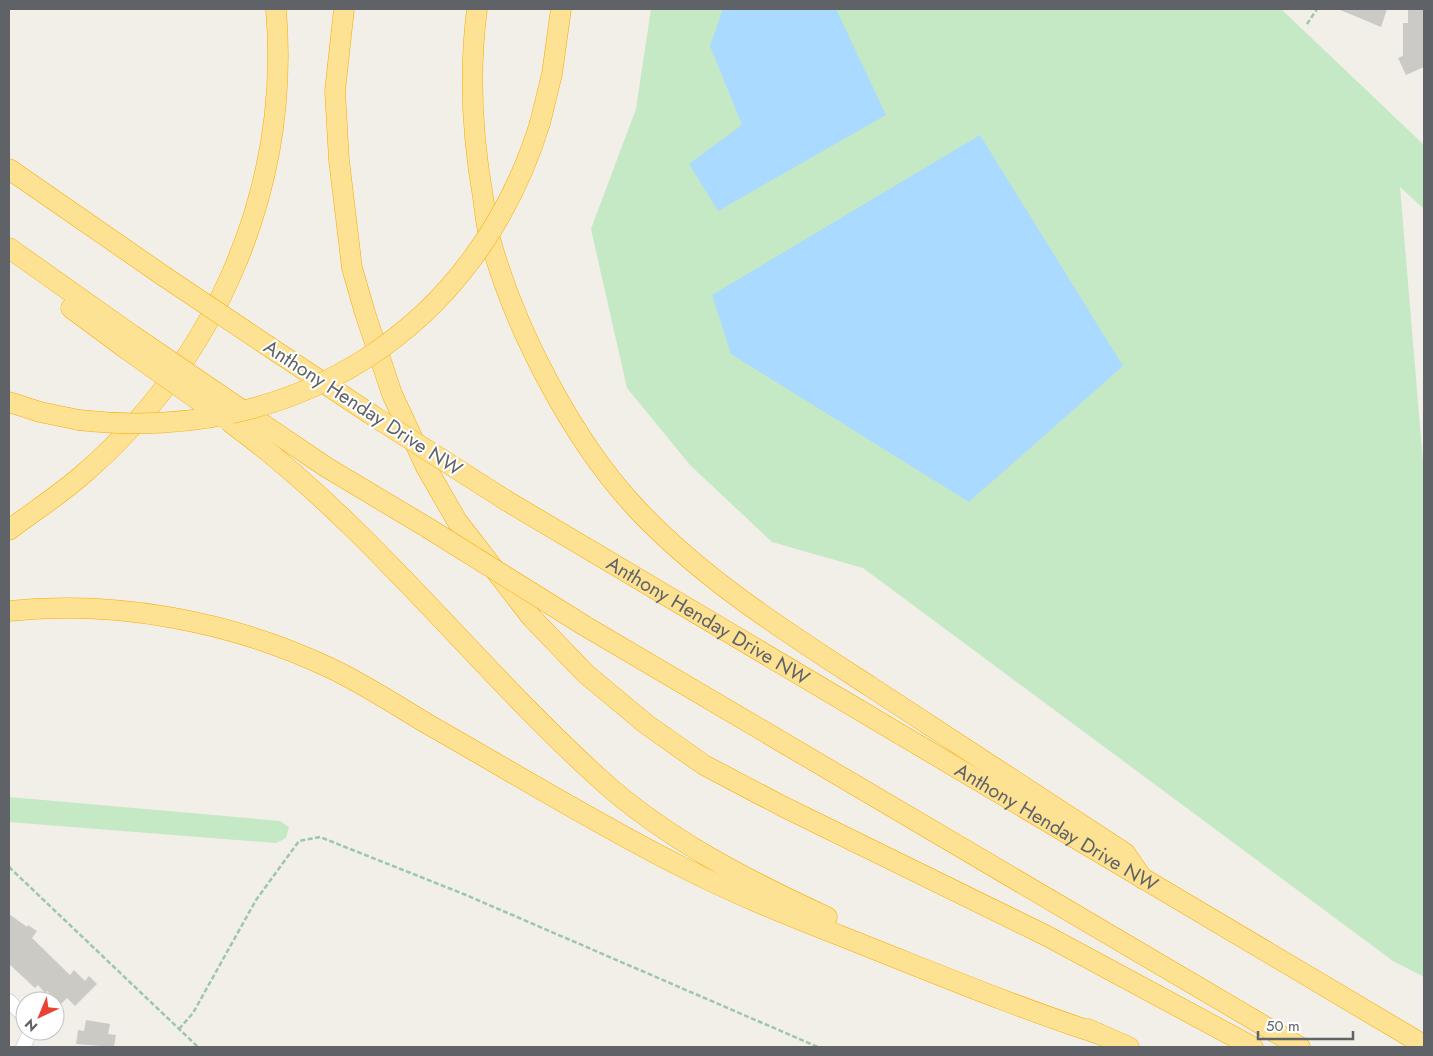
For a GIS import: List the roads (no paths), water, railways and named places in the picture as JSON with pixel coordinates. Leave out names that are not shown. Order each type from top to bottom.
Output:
[{"type":"highway","points":[[9,530],[81,476],[112,447],[163,390],[208,325],[242,251],[269,158],[278,69],[276,9]]},
{"type":"highway","points":[[344,9],[335,91],[339,160],[352,268],[364,313],[392,394],[426,467],[457,521],[532,618],[586,674],[646,724],[704,765],[791,811],[1047,936],[1253,1047]]},
{"type":"highway","points":[[477,9],[473,78],[476,158],[490,240],[535,356],[562,406],[600,464],[634,506],[716,581],[802,642],[1125,853],[1143,879]]},
{"type":"highway","points":[[9,402],[40,412],[79,420],[118,424],[156,424],[228,415],[308,389],[364,360],[396,338],[427,311],[472,260],[512,196],[540,123],[552,74],[562,9]]},
{"type":"highway","points":[[9,155],[103,236]]},
{"type":"highway","name":"Anthony Henday Drive NW","points":[[9,169],[103,236],[268,346],[507,501],[1424,1045]]},
{"type":"highway","points":[[9,248],[129,341],[235,416],[326,467],[585,626],[1300,1047]]},
{"type":"highway","points":[[9,258],[31,278],[129,341]]},
{"type":"highway","points":[[235,416],[382,556],[548,729],[601,780],[656,824],[705,855],[772,892],[1129,1047]]},
{"type":"highway","points":[[9,611],[38,608],[90,609],[151,615],[204,623],[269,644],[328,667],[628,839],[750,900],[1028,1010],[1099,1034]]},
{"type":"water","points":[[723,9],[836,9],[886,115],[718,211],[689,164],[742,125],[710,46]]},
{"type":"water","points":[[980,135],[1123,366],[969,502],[731,354],[712,295]]}]
